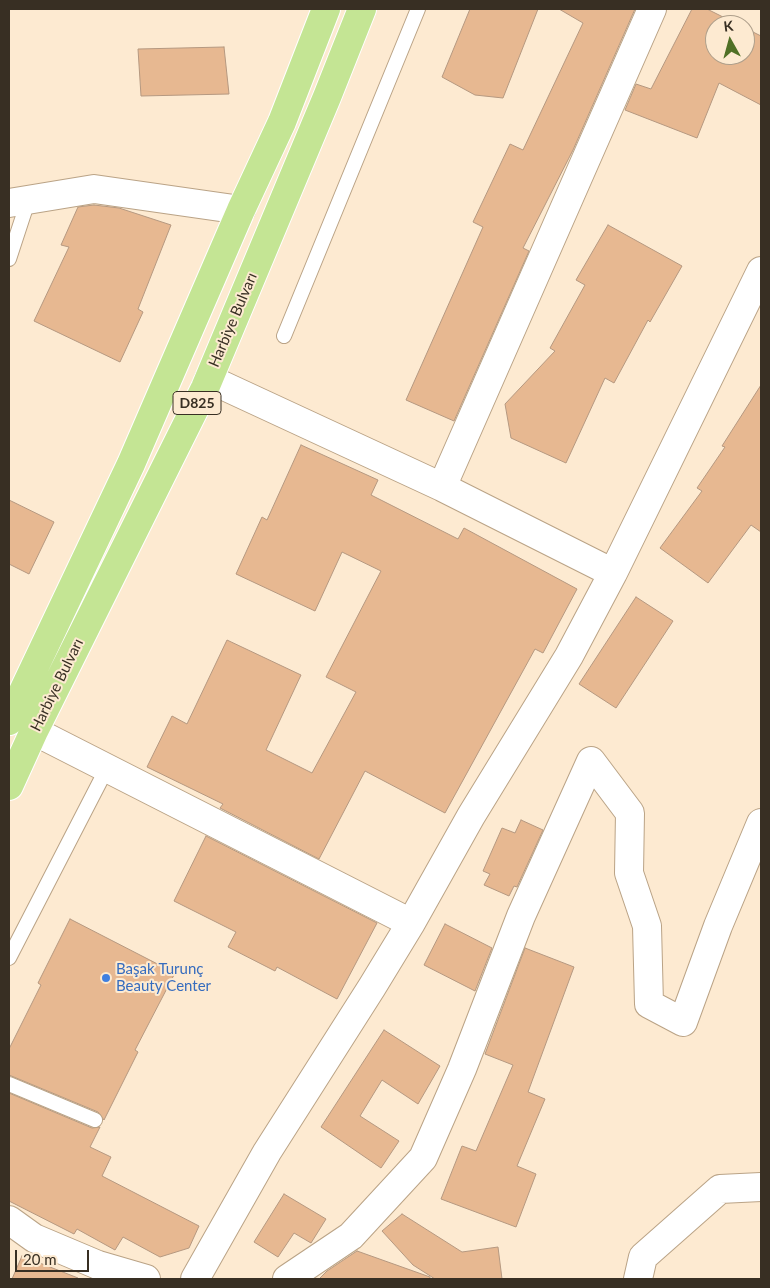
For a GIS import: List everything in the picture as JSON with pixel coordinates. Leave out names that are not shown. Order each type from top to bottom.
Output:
[{"type":"main road","name":"Harbiye Bulvarı","points":[[12,707],[131,464],[241,210],[282,122],[326,9]]},
{"type":"main road","name":"Harbiye Bulvarı","points":[[9,786],[34,731],[209,379],[324,106],[362,9]]},
{"type":"street","points":[[442,487],[652,9]]},
{"type":"street","points":[[18,202],[94,189],[241,210]]},
{"type":"street","points":[[196,1279],[267,1152],[411,923],[470,816],[569,656],[613,574],[761,271]]},
{"type":"street","points":[[209,379],[442,487],[613,574]]},
{"type":"street","points":[[34,731],[411,923]]},
{"type":"street","points":[[287,1279],[351,1236],[423,1158],[462,1069],[521,916],[591,760],[630,813],[629,873],[647,926],[649,1004],[683,1022],[718,926],[761,823]]},
{"type":"street","points":[[638,1279],[643,1256],[720,1189],[761,1187]]},
{"type":"street","points":[[9,1220],[42,1241],[98,1265],[146,1279]]},
{"type":"lane","points":[[284,336],[418,9]]},
{"type":"lane","points":[[9,258],[18,202]]},
{"type":"lane","points":[[9,958],[107,768]]},
{"type":"lane","points":[[9,1084],[95,1120]]},
{"type":"building","points":[[470,9],[538,9],[503,98],[475,95],[442,77]]},
{"type":"building","points":[[559,9],[635,9],[573,150],[523,248],[529,251],[454,421],[406,400],[483,227],[473,222],[510,144],[523,150],[583,23]]},
{"type":"building","points":[[692,9],[707,9],[719,15],[705,15],[705,65],[755,65],[755,33],[761,36],[761,105],[719,83],[697,138],[625,110],[636,84],[651,89]]},
{"type":"building","points":[[224,47],[229,94],[141,96],[138,49]]},
{"type":"building","points":[[94,205],[119,208],[171,225],[138,309],[143,312],[120,362],[34,321],[69,247],[61,245],[78,207]]},
{"type":"building","points":[[608,225],[682,266],[650,322],[648,320],[614,383],[605,378],[566,463],[511,438],[505,404],[555,351],[550,348],[585,285],[576,280]]},
{"type":"building","points":[[761,385],[761,532],[751,525],[708,583],[660,548],[702,491],[697,488],[725,447],[722,446]]},
{"type":"building","points":[[301,445],[378,480],[371,495],[458,539],[464,528],[577,589],[543,653],[535,649],[445,813],[365,771],[319,859],[220,808],[223,804],[147,767],[172,716],[187,724],[227,640],[301,675],[266,750],[312,773],[356,692],[326,677],[381,571],[342,552],[315,611],[236,574],[262,517],[267,520]]},
{"type":"building","points":[[9,500],[54,522],[29,574],[9,564]]},
{"type":"building","points":[[636,597],[673,621],[616,708],[579,684]]},
{"type":"building","points":[[521,820],[543,830],[517,887],[514,886],[509,896],[484,885],[490,874],[483,871],[502,828],[515,833]]},
{"type":"building","points":[[206,836],[377,923],[337,999],[277,967],[275,971],[228,947],[236,932],[174,901]]},
{"type":"building","points":[[70,919],[175,973],[135,1050],[138,1052],[104,1120],[98,1112],[9,1075],[9,1049],[41,985],[38,983]]},
{"type":"building","points":[[445,924],[492,948],[475,991],[424,965]]},
{"type":"building","points":[[525,948],[574,967],[528,1092],[545,1099],[517,1166],[536,1174],[516,1227],[441,1199],[462,1146],[476,1151],[513,1065],[485,1054]]},
{"type":"building","points":[[384,1030],[440,1066],[418,1104],[382,1080],[360,1116],[399,1141],[381,1168],[321,1127]]},
{"type":"building","points":[[9,1093],[92,1128],[100,1127],[90,1147],[111,1157],[102,1176],[199,1226],[189,1248],[160,1257],[123,1237],[115,1250],[77,1229],[74,1234],[9,1201]]},
{"type":"building","points":[[284,1194],[326,1219],[311,1243],[294,1233],[278,1257],[254,1242]]},
{"type":"building","points":[[402,1214],[462,1252],[498,1247],[502,1279],[435,1279],[413,1265],[382,1231]]},
{"type":"building","points":[[357,1251],[430,1277],[430,1279],[319,1279],[327,1271]]},
{"type":"building","points":[[22,1256],[78,1278],[12,1279]]},
{"type":"place","name":"Başak Turunç Beauty Center","points":[[106,978]]}]
